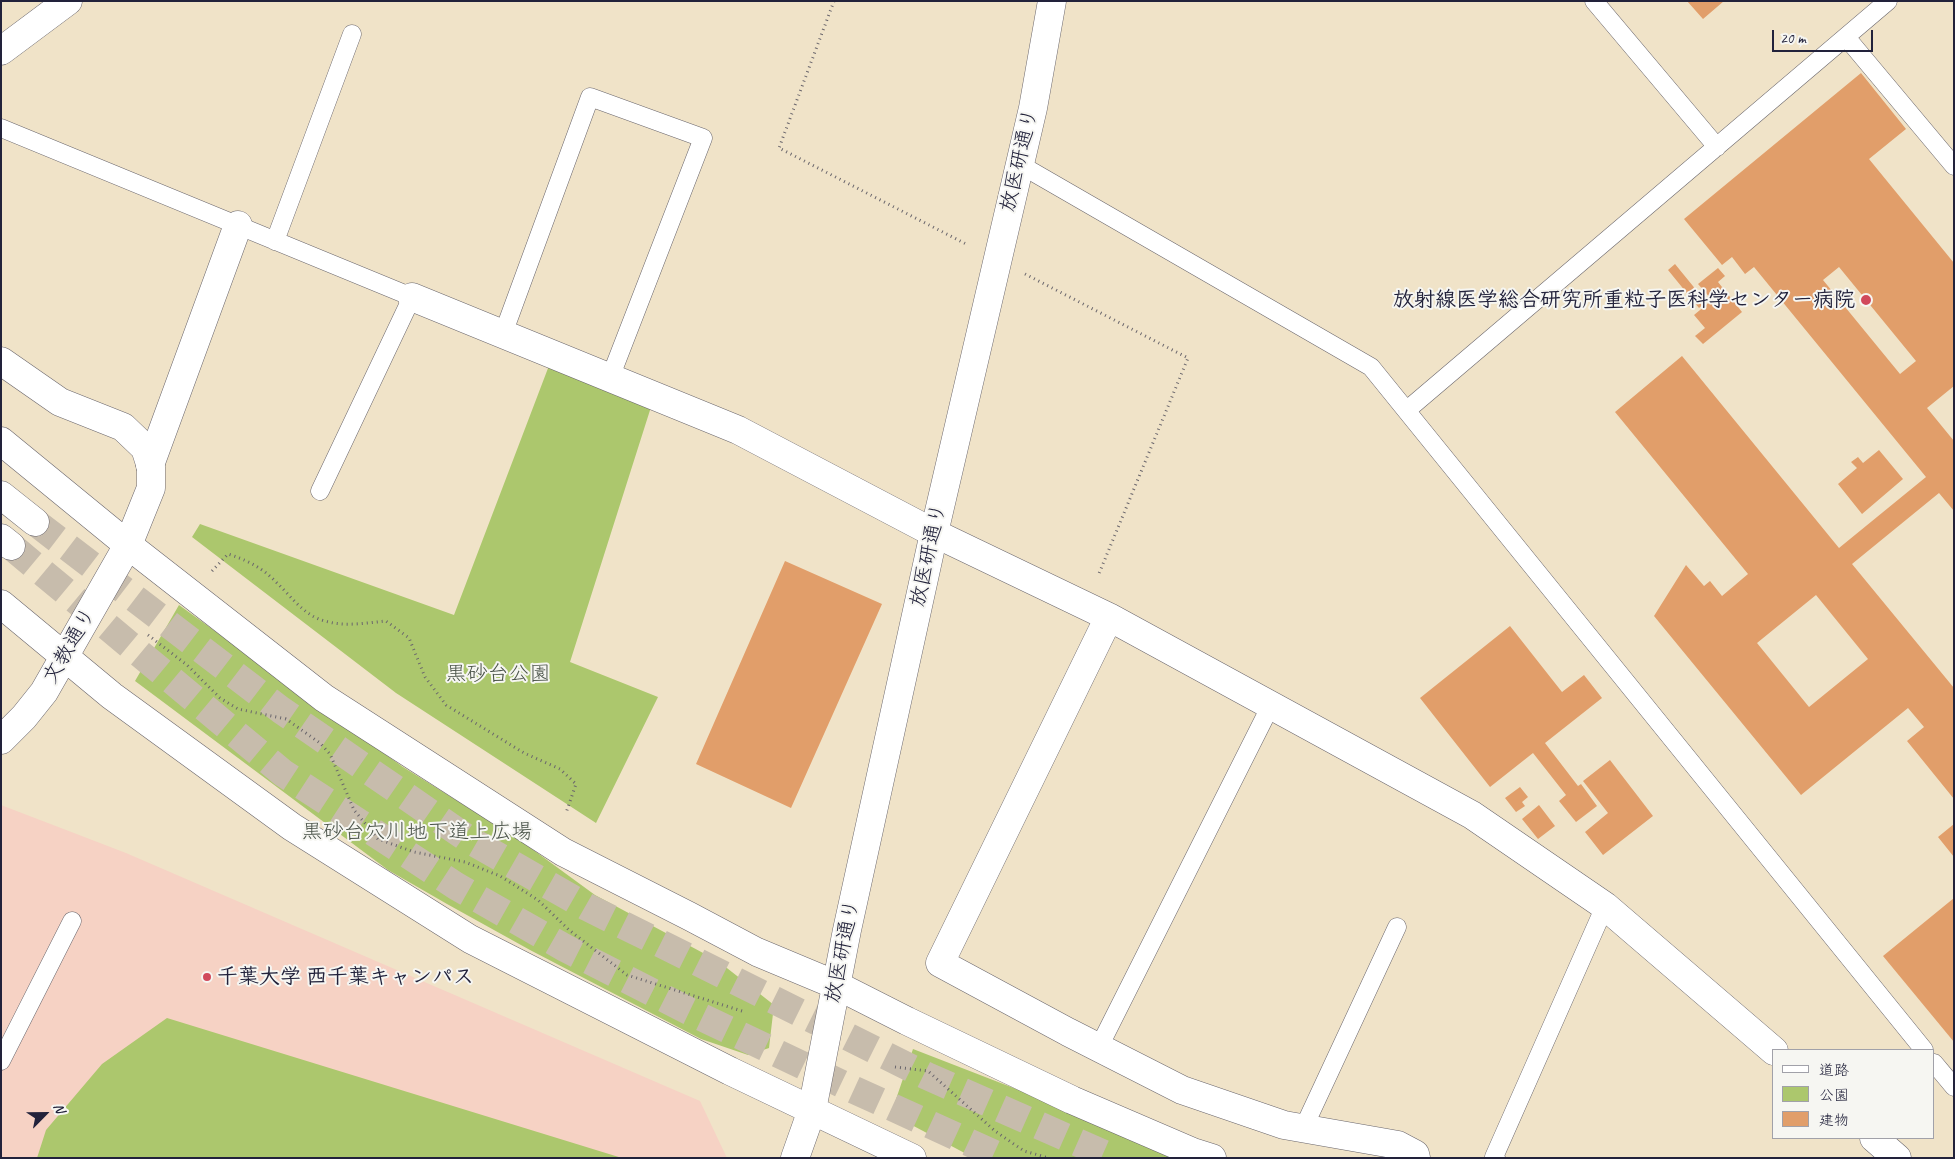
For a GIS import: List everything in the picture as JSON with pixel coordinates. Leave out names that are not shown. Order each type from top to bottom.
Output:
[{"type":"street","points":[[1,51],[68,1]]},
{"type":"street","name":"放医研通り","points":[[796,1158],[812,1110],[836,985],[934,533],[996,259],[1033,108],[1052,1]]},
{"type":"street","points":[[150,465],[238,225]]},
{"type":"street","points":[[412,296],[738,430],[934,533],[1097,611],[1472,815],[1605,906],[1772,1049]]},
{"type":"street","points":[[1,361],[60,402],[123,426],[145,448],[150,465]]},
{"type":"street","points":[[1,442],[128,545],[324,698],[563,852],[756,952],[836,985],[1072,1100],[1203,1156]]},
{"type":"street","name":"文教通り","points":[[1,740],[24,717],[44,692],[128,545],[151,488],[150,465]]},
{"type":"street","points":[[1,495],[35,522]]},
{"type":"street","points":[[1,604],[112,696],[292,827],[470,939],[730,1071],[912,1158]]},
{"type":"street","points":[[1097,611],[940,963],[1182,1090],[1284,1125],[1398,1145],[1415,1154],[1416,1158]]},
{"type":"street","points":[[1875,1139],[1897,1158]]},
{"type":"lane","points":[[1594,1],[1717,147]]},
{"type":"lane","points":[[1407,410],[1888,1]]},
{"type":"lane","points":[[275,241],[352,34]]},
{"type":"lane","points":[[1846,37],[1954,166]]},
{"type":"lane","points":[[503,334],[590,97],[703,138],[610,378]]},
{"type":"lane","points":[[1,128],[412,296],[320,491]]},
{"type":"lane","points":[[1019,164],[1372,367],[1923,1049]]},
{"type":"lane","points":[[1099,1048],[1270,705]]},
{"type":"lane","points":[[1496,1158],[1494,1156],[1605,906]]},
{"type":"lane","points":[[1,1060],[72,921]]},
{"type":"lane","points":[[1304,1129],[1397,928]]},
{"type":"lane","points":[[1935,1063],[1954,1087]]},
{"type":"path","points":[[834,1],[779,148],[1188,358],[1097,611]]},
{"type":"path","points":[[210,574],[228,554],[248,560],[263,570],[299,607],[324,621],[351,624],[386,621],[409,638],[425,677],[446,705],[524,753],[560,769],[576,784],[566,813]]},
{"type":"path","points":[[148,635],[187,665],[220,698],[238,709],[286,719],[320,743],[330,754],[354,810],[378,839],[414,852],[465,862],[500,876],[538,900],[584,942],[627,974],[742,1011]]},
{"type":"path","points":[[895,1067],[928,1071],[995,1131],[1024,1151],[1049,1158]]},
{"type":"shaded area","name":"千葉大学 西千葉キャンパス","points":[[1,805],[126,853],[700,1101],[727,1158],[1,1158]]},
{"type":"green space","name":"黒砂台公園","points":[[550,363],[651,407],[570,662],[658,697],[596,823],[396,693],[192,537],[200,524],[454,615]]},
{"type":"green space","name":"黒砂台穴川地下道上広場","points":[[179,605],[403,767],[517,838],[595,895],[718,961],[774,1005],[769,1048],[748,1055],[701,1039],[530,950],[388,870],[135,681]]},
{"type":"green space","points":[[167,1018],[622,1158],[37,1158],[46,1130],[102,1064]]},
{"type":"green space","points":[[913,1049],[1191,1158],[974,1158],[891,1114]]},
{"type":"building","points":[[1687,1],[1724,1],[1703,19]]},
{"type":"building","points":[[1861,73],[1906,129],[1869,159],[1954,263],[1954,386],[1927,408],[1954,441],[1954,511],[1939,493],[1852,564],[1954,688],[1954,799],[1907,741],[1924,727],[1908,708],[1801,795],[1654,616],[1686,565],[1704,586],[1710,581],[1722,596],[1748,574],[1615,412],[1682,356],[1839,548],[1926,477],[1754,267],[1745,274],[1732,257],[1722,265],[1684,219]],"holes":[[[1839,267],[1916,361],[1900,374],[1823,280]],[[1816,595],[1868,659],[1809,707],[1757,643]]]},
{"type":"building","points":[[1675,264],[1706,302],[1699,308],[1668,270]]},
{"type":"building","points":[[1718,268],[1725,276],[1718,282],[1742,312],[1703,344],[1695,336],[1705,328],[1694,315],[1712,300],[1698,284]]},
{"type":"building","points":[[1879,450],[1903,479],[1862,514],[1838,484],[1857,468],[1851,462],[1858,457],[1863,463]]},
{"type":"building","points":[[785,561],[882,604],[791,808],[696,764]]},
{"type":"building","points":[[1510,626],[1562,692],[1584,675],[1602,698],[1545,743],[1578,786],[1581,784],[1597,806],[1576,822],[1559,801],[1566,795],[1533,753],[1490,787],[1420,698]]},
{"type":"building","points":[[1610,760],[1653,816],[1603,855],[1585,832],[1608,813],[1583,781]]},
{"type":"building","points":[[1520,787],[1528,797],[1522,802],[1525,806],[1516,812],[1505,798]]},
{"type":"building","points":[[1539,805],[1555,826],[1538,839],[1522,819]]},
{"type":"building","points":[[1954,824],[1954,857],[1938,837]]},
{"type":"building","points":[[1954,898],[1954,1042],[1883,956]]},
{"type":"tunnel","points":[[35,522],[281,710],[468,839],[587,907],[927,1076],[1113,1158]]},
{"type":"tunnel","points":[[11,546],[283,773],[456,886],[565,948],[689,1011],[1003,1158]]},
{"type":"place","name":"放射線医学総合研究所重粒子医科学センター病院","points":[[1866,300]]},
{"type":"place","name":"千葉大学 西千葉キャンパス","points":[[207,977]]}]
